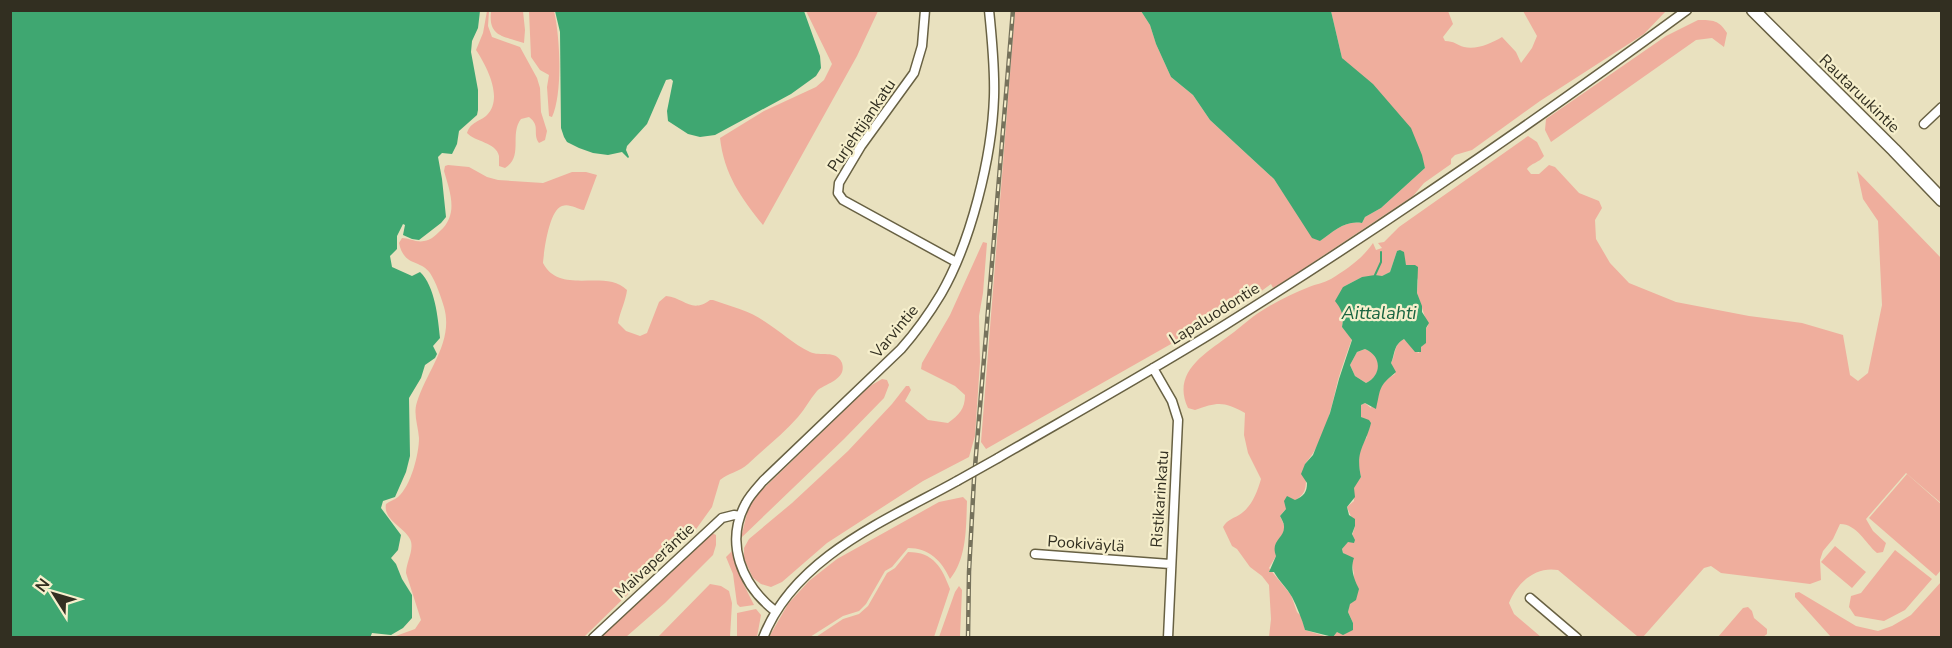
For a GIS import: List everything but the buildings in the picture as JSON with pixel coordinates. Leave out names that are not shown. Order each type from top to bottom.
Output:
[{"type":"main road","name":"Rautaruukintie","points":[[1753,10],[1941,200]]},
{"type":"street","name":"Purjehtijankatu","points":[[925,10],[922,46],[914,73],[855,156],[839,183],[838,190],[843,200],[956,262]]},
{"type":"street","name":"Varvintie","points":[[775,611],[758,596],[743,572],[736,546],[740,516],[746,502],[763,481],[884,367],[917,330],[942,292],[956,262],[979,192],[991,132],[994,70],[989,10]]},
{"type":"street","name":"Lapaluodontie","points":[[763,638],[775,611],[805,574],[828,557],[862,534],[998,458],[1223,326],[1373,229],[1687,10]]},
{"type":"street","points":[[1924,124],[1941,107]]},
{"type":"street","name":"Ristikarinkatu","points":[[1153,368],[1172,401],[1178,420],[1167,638]]},
{"type":"street","name":"Maivaperäntie","points":[[593,638],[722,518],[740,516]]},
{"type":"street","name":"Pookiväylä","points":[[1035,554],[1170,564]]},
{"type":"street","points":[[1530,598],[1576,638]]},
{"type":"shaded area","points":[[487,11],[489,11],[488,26],[492,37],[520,47],[537,78],[540,88],[541,112],[547,131],[545,140],[539,143],[533,120],[529,117],[521,119],[516,132],[514,158],[505,168],[499,166],[499,156],[494,148],[467,133],[473,124],[487,115],[494,100],[492,82],[476,50],[483,33]]},
{"type":"shaded area","points":[[491,11],[523,11],[524,43],[498,34],[492,26]]},
{"type":"shaded area","points":[[529,11],[554,11],[558,35],[559,80],[552,117],[549,116],[547,87],[549,75],[540,70],[531,57]]},
{"type":"shaded area","points":[[806,11],[878,11],[857,56],[763,225],[735,185],[725,163],[720,138],[764,111],[816,87],[824,80],[832,64]]},
{"type":"shaded area","points":[[1015,11],[1141,11],[1150,25],[1171,77],[1193,95],[1210,120],[1274,179],[1320,241],[1345,225],[1362,223],[1365,217],[1381,208],[1425,168],[1416,143],[1342,58],[1331,11],[1448,11],[1453,24],[1443,37],[1445,41],[1474,48],[1502,37],[1516,52],[1521,63],[1532,48],[1537,36],[1523,11],[1666,11],[1644,34],[1540,101],[1472,150],[1455,155],[1451,159],[1451,164],[1424,183],[1413,196],[1288,279],[1273,288],[1271,284],[1252,298],[986,449],[981,442]]},
{"type":"shaded area","points":[[1698,20],[1712,21],[1721,25],[1727,33],[1724,47],[1712,38],[1696,40],[1551,142],[1545,130],[1546,119],[1666,36]]},
{"type":"shaded area","points":[[1528,136],[1537,142],[1544,156],[1527,169],[1531,174],[1539,174],[1549,165],[1555,167],[1579,193],[1599,201],[1602,208],[1595,220],[1596,239],[1610,263],[1629,283],[1676,302],[1749,316],[1802,323],[1843,335],[1850,375],[1858,381],[1868,373],[1882,305],[1878,221],[1863,199],[1857,171],[1941,258],[1941,503],[1906,473],[1866,519],[1873,531],[1886,543],[1883,552],[1877,553],[1851,527],[1840,524],[1833,539],[1823,551],[1820,560],[1821,580],[1810,584],[1721,573],[1711,566],[1704,568],[1643,637],[1637,636],[1558,570],[1550,569],[1534,573],[1517,589],[1509,603],[1514,614],[1541,637],[1333,637],[1337,632],[1353,623],[1348,612],[1354,574],[1352,563],[1342,549],[1352,536],[1355,526],[1347,507],[1354,501],[1353,488],[1361,477],[1359,456],[1367,437],[1366,420],[1361,417],[1361,405],[1365,403],[1371,408],[1383,384],[1395,374],[1391,363],[1400,341],[1404,339],[1419,353],[1425,343],[1428,326],[1417,293],[1418,280],[1411,266],[1406,265],[1403,257],[1397,251],[1390,272],[1382,276],[1362,277],[1343,287],[1342,327],[1352,339],[1322,435],[1305,464],[1304,491],[1280,516],[1285,527],[1276,556],[1269,568],[1291,595],[1297,612],[1302,617],[1305,630],[1328,637],[1269,637],[1271,619],[1269,585],[1232,546],[1223,527],[1247,508],[1261,479],[1248,453],[1244,435],[1245,413],[1231,406],[1220,404],[1195,410],[1188,408],[1184,395],[1187,374],[1202,357],[1259,313],[1274,303],[1331,279],[1359,259],[1373,243],[1376,250],[1382,248],[1378,243],[1384,242],[1399,227]]},
{"type":"shaded area","points":[[445,166],[469,167],[498,180],[543,183],[572,172],[597,175],[584,210],[565,205],[557,209],[548,232],[543,263],[551,273],[560,278],[607,281],[627,290],[618,323],[626,331],[640,336],[647,333],[659,302],[666,296],[698,306],[713,300],[753,314],[804,349],[836,356],[842,363],[843,369],[839,377],[817,391],[801,414],[786,429],[745,467],[720,480],[712,507],[694,532],[584,637],[393,637],[415,629],[421,620],[406,573],[411,551],[410,539],[390,519],[386,504],[403,492],[413,469],[419,438],[416,406],[421,390],[438,356],[446,320],[444,307],[430,273],[408,259],[401,251],[399,243],[402,238],[429,240],[446,224],[451,210],[444,171]]},
{"type":"shaded area","points":[[983,242],[987,243],[979,316],[980,362],[975,436],[969,457],[923,481],[827,543],[782,582],[771,587],[761,584],[753,578],[744,559],[744,548],[749,539],[848,451],[906,386],[909,386],[911,390],[905,401],[928,420],[948,423],[961,411],[965,395],[955,386],[921,369],[922,363],[950,315]]},
{"type":"shaded area","points":[[1365,349],[1375,356],[1378,366],[1378,371],[1372,380],[1366,383],[1355,376],[1350,365],[1357,352]]},
{"type":"shaded area","points":[[882,379],[887,380],[889,385],[884,398],[741,538],[748,509],[759,493],[870,386]]},
{"type":"shaded area","points":[[1907,474],[1941,504],[1941,570],[1936,576],[1869,518]]},
{"type":"shaded area","points":[[963,497],[967,501],[963,552],[956,571],[950,579],[934,557],[922,550],[908,548],[892,567],[885,571],[866,604],[859,611],[843,616],[810,637],[769,637],[788,604],[809,581],[837,559],[939,502]]},
{"type":"shaded area","points":[[712,533],[716,535],[713,555],[665,603],[626,637],[600,638],[687,558]]},
{"type":"shaded area","points":[[1835,546],[1866,572],[1852,588],[1821,562]]},
{"type":"shaded area","points":[[1895,550],[1932,579],[1905,610],[1884,621],[1855,616],[1849,607],[1851,596],[1861,593]]},
{"type":"shaded area","points":[[732,551],[743,583],[754,605],[740,607],[737,604],[733,574],[726,557]]},
{"type":"shaded area","points":[[908,552],[931,558],[944,574],[950,589],[934,637],[816,637],[843,619],[859,614],[868,606],[887,573],[895,568]]},
{"type":"shaded area","points":[[1941,582],[1941,637],[1831,637],[1795,597],[1795,593],[1799,592],[1856,626],[1878,631],[1911,615]]},
{"type":"shaded area","points":[[710,584],[721,586],[729,591],[732,603],[730,637],[658,637]]},
{"type":"shaded area","points":[[959,586],[962,590],[960,637],[939,637],[955,592]]},
{"type":"shaded area","points":[[1748,607],[1754,618],[1767,629],[1767,634],[1763,637],[1718,637],[1743,608]]},
{"type":"shaded area","points":[[756,609],[761,615],[757,637],[737,637],[737,613]]},
{"type":"water","points":[[10,11],[480,11],[471,52],[478,90],[477,115],[459,131],[457,144],[452,154],[442,153],[438,157],[446,217],[419,240],[403,235],[405,225],[403,224],[397,236],[397,249],[390,256],[392,267],[412,276],[420,272],[425,278],[435,303],[440,338],[433,346],[437,354],[435,358],[425,365],[421,378],[409,398],[410,456],[406,472],[395,497],[383,501],[381,508],[401,535],[398,550],[391,558],[412,595],[412,618],[403,628],[391,635],[372,633],[370,638],[11,637]]},
{"type":"water","points":[[555,11],[804,11],[820,56],[821,68],[816,76],[791,94],[715,135],[700,137],[688,134],[668,121],[667,111],[673,81],[666,80],[647,124],[627,146],[628,158],[622,152],[608,155],[593,153],[567,142],[561,128],[560,32]]},
{"type":"water","points":[[1141,11],[1331,11],[1342,58],[1373,84],[1411,128],[1425,168],[1381,208],[1365,217],[1362,223],[1345,225],[1320,241],[1312,238],[1274,179],[1210,120],[1193,95],[1171,77],[1150,25]]},
{"type":"water","name":"Aittalahti","points":[[1397,251],[1404,252],[1406,265],[1418,267],[1417,293],[1422,312],[1429,323],[1426,328],[1426,343],[1421,347],[1421,352],[1415,352],[1404,339],[1400,341],[1391,363],[1396,372],[1381,388],[1376,409],[1365,403],[1361,405],[1361,417],[1371,423],[1360,454],[1361,477],[1354,488],[1355,497],[1347,507],[1349,515],[1355,519],[1352,534],[1355,540],[1354,543],[1348,542],[1342,549],[1343,553],[1354,558],[1353,574],[1359,589],[1356,600],[1350,604],[1348,612],[1353,623],[1353,630],[1343,635],[1337,632],[1333,637],[1305,630],[1290,594],[1274,572],[1269,572],[1276,556],[1276,543],[1284,530],[1280,516],[1286,509],[1284,501],[1287,496],[1295,500],[1306,491],[1307,483],[1301,474],[1305,464],[1313,455],[1330,413],[1352,340],[1342,327],[1342,313],[1335,301],[1343,287],[1362,277],[1382,276],[1390,272]],"holes":[[[1365,349],[1371,352],[1378,366],[1375,375],[1366,383],[1355,376],[1350,365],[1357,352]]]},
{"type":"waterway","points":[[1375,275],[1381,262],[1381,252]]},
{"type":"railway","points":[[968,638],[974,479],[1013,10]]}]
